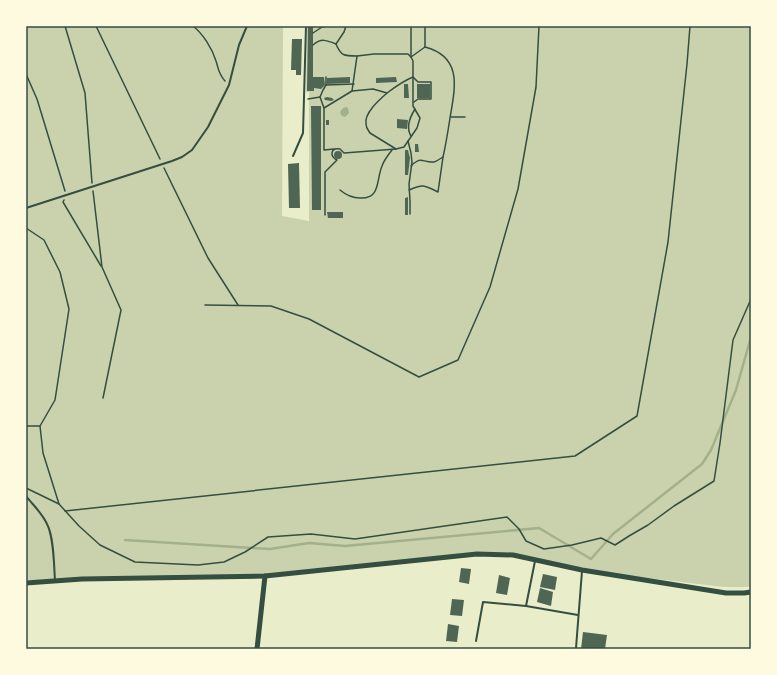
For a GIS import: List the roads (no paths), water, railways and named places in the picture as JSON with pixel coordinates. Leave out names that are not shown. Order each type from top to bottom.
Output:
[{"type":"street","points":[[26,583],[82,579],[265,576],[477,554],[513,555],[582,570],[726,593],[751,592]]},
{"type":"street","points":[[257,649],[265,576]]},
{"type":"lane","points":[[26,208],[162,164],[182,157],[192,150],[208,127],[229,85],[238,45],[247,26]]},
{"type":"lane","points":[[293,156],[303,133],[306,26]]},
{"type":"lane","points":[[26,496],[42,515],[51,533],[55,581]]},
{"type":"lane","points":[[526,606],[536,560]]},
{"type":"lane","points":[[576,648],[582,570]]},
{"type":"lane","points":[[476,641],[483,602],[526,606],[578,615]]},
{"type":"waterway","points":[[125,540],[270,549],[309,543],[345,546],[539,528],[591,559],[613,534],[702,464],[711,450],[736,390],[751,337]]}]
